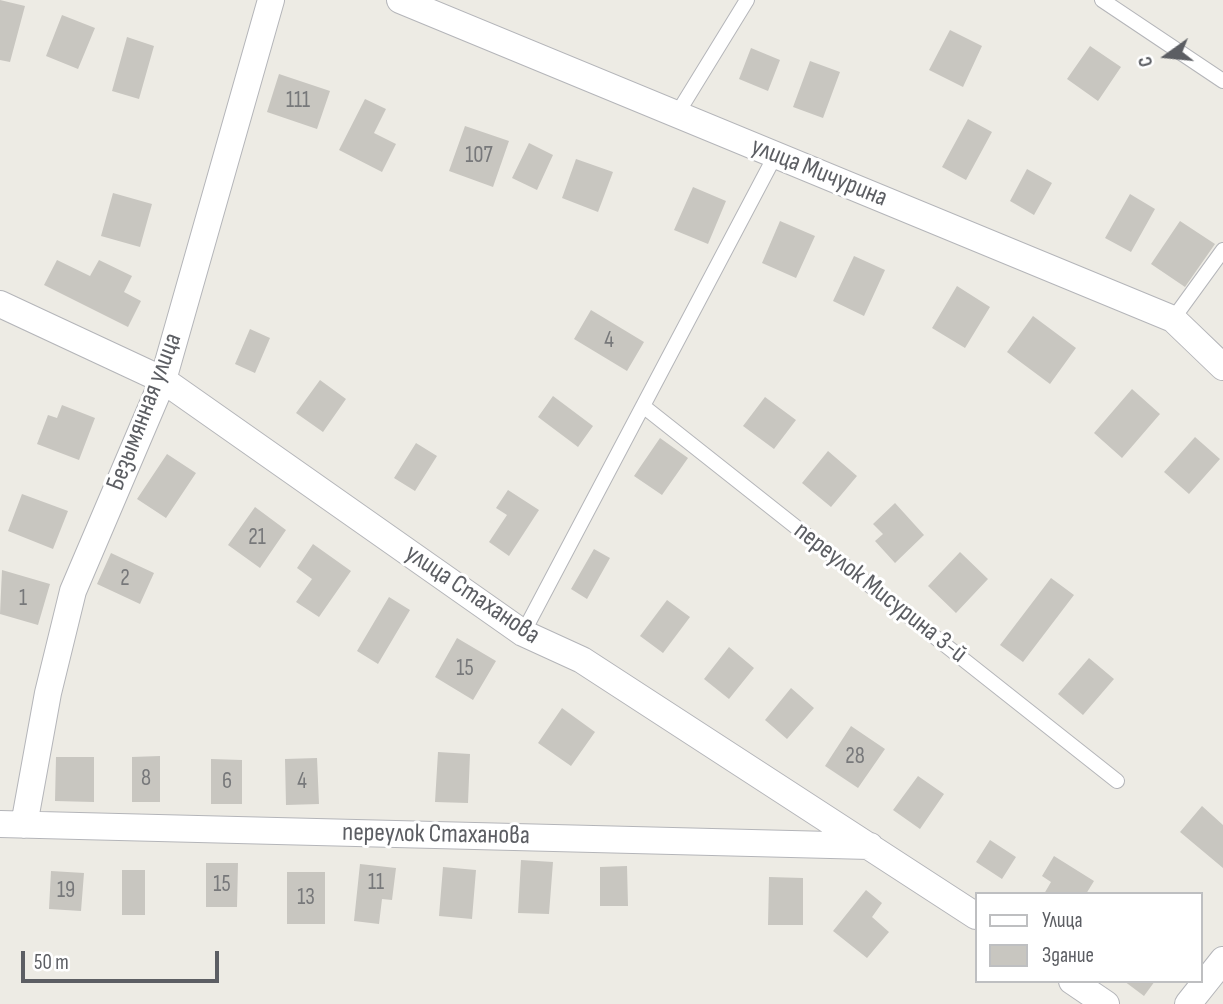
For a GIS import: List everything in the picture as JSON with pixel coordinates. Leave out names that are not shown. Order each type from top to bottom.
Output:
[{"type":"street","name":"Безымянная улица","points":[[12,824],[73,591],[163,380],[271,0]]},
{"type":"street","name":"улица Мичурина","points":[[400,0],[1173,318],[1223,367]]},
{"type":"street","name":"улица Стаханова","points":[[0,304],[163,380],[523,633],[582,660],[974,915]]},
{"type":"street","name":"переулок Стаханова","points":[[12,824],[872,846]]},
{"type":"street","points":[[1188,1004],[1223,960]]},
{"type":"street","points":[[1075,983],[1106,1004]]},
{"type":"lane","points":[[677,114],[747,0]]},
{"type":"lane","points":[[1102,0],[1223,81]]},
{"type":"lane","points":[[523,633],[775,156]]},
{"type":"lane","points":[[1173,318],[1223,250]]},
{"type":"lane","name":"переулок Мисурина 3-й","points":[[643,405],[1117,781]]},
{"type":"building","points":[[0,0],[25,6],[10,62],[0,60]]},
{"type":"building","points":[[62,15],[95,28],[78,69],[46,56]]},
{"type":"building","points":[[950,30],[982,46],[963,87],[929,70]]},
{"type":"building","points":[[127,37],[154,46],[139,99],[112,91]]},
{"type":"building","points":[[1090,46],[1121,67],[1098,101],[1067,79]]},
{"type":"building","points":[[751,48],[780,60],[768,91],[739,79]]},
{"type":"building","points":[[810,61],[840,72],[823,118],[793,107]]},
{"type":"building","points":[[279,74],[330,91],[317,129],[267,112]]},
{"type":"building","points":[[365,99],[386,109],[374,133],[396,144],[382,172],[339,150]]},
{"type":"building","points":[[968,119],[992,132],[966,180],[942,167]]},
{"type":"building","points":[[465,126],[509,141],[493,187],[449,171]]},
{"type":"building","points":[[529,143],[553,155],[537,190],[512,178]]},
{"type":"building","points":[[576,159],[613,172],[598,212],[562,198]]},
{"type":"building","points":[[1027,169],[1052,183],[1034,215],[1010,201]]},
{"type":"building","points":[[693,187],[726,201],[708,244],[674,230]]},
{"type":"building","points":[[113,193],[152,204],[140,247],[101,236]]},
{"type":"building","points":[[1130,194],[1155,209],[1131,252],[1105,238]]},
{"type":"building","points":[[780,221],[815,236],[796,278],[762,263]]},
{"type":"building","points":[[1180,221],[1215,244],[1185,287],[1151,264]]},
{"type":"building","points":[[854,256],[885,270],[864,316],[833,301]]},
{"type":"building","points":[[57,260],[90,276],[99,260],[132,276],[124,292],[141,301],[128,327],[44,285]]},
{"type":"building","points":[[957,286],[990,307],[965,348],[932,328]]},
{"type":"building","points":[[591,310],[644,342],[627,371],[574,339]]},
{"type":"building","points":[[1033,316],[1076,348],[1050,384],[1007,352]]},
{"type":"building","points":[[250,329],[270,338],[255,373],[235,364]]},
{"type":"building","points":[[320,380],[346,399],[323,432],[296,413]]},
{"type":"building","points":[[1132,389],[1160,414],[1122,458],[1094,433]]},
{"type":"building","points":[[553,396],[593,426],[578,447],[538,417]]},
{"type":"building","points":[[765,397],[796,420],[774,449],[743,426]]},
{"type":"building","points":[[62,405],[95,418],[79,460],[37,444],[48,415],[57,418]]},
{"type":"building","points":[[1195,437],[1220,459],[1189,494],[1164,472]]},
{"type":"building","points":[[660,438],[688,458],[662,495],[634,476]]},
{"type":"building","points":[[416,443],[437,456],[415,491],[394,478]]},
{"type":"building","points":[[828,451],[857,476],[831,507],[802,483]]},
{"type":"building","points":[[167,454],[196,473],[166,518],[137,499]]},
{"type":"building","points":[[508,490],[539,510],[509,556],[489,542],[507,515],[496,508]]},
{"type":"building","points":[[22,494],[68,511],[53,549],[8,531]]},
{"type":"building","points":[[895,503],[924,535],[895,563],[875,541],[883,534],[873,524]]},
{"type":"building","points":[[255,507],[286,530],[260,568],[228,545]]},
{"type":"building","points":[[313,544],[351,571],[319,617],[296,602],[312,579],[297,568]]},
{"type":"building","points":[[594,549],[610,558],[587,599],[571,589]]},
{"type":"building","points":[[960,552],[988,579],[956,613],[928,586]]},
{"type":"building","points":[[111,553],[154,573],[140,604],[97,584]]},
{"type":"building","points":[[2,570],[50,584],[38,625],[0,614]]},
{"type":"building","points":[[1051,578],[1074,595],[1023,662],[1000,645]]},
{"type":"building","points":[[389,597],[410,610],[378,664],[357,651]]},
{"type":"building","points":[[667,600],[690,617],[663,653],[640,636]]},
{"type":"building","points":[[457,638],[496,661],[473,700],[435,677]]},
{"type":"building","points":[[729,647],[754,668],[729,699],[704,679]]},
{"type":"building","points":[[1089,658],[1114,679],[1083,715],[1058,694]]},
{"type":"building","points":[[791,688],[814,708],[787,739],[765,720]]},
{"type":"building","points":[[562,708],[595,732],[571,766],[538,743]]},
{"type":"building","points":[[851,726],[885,749],[858,788],[825,766]]},
{"type":"building","points":[[438,752],[470,754],[468,803],[435,802]]},
{"type":"building","points":[[160,756],[160,802],[132,802],[132,757]]},
{"type":"building","points":[[56,757],[94,757],[94,802],[55,801]]},
{"type":"building","points":[[317,758],[319,804],[286,805],[285,759]]},
{"type":"building","points":[[211,759],[242,760],[242,804],[211,804]]},
{"type":"building","points":[[918,776],[944,794],[920,829],[893,810]]},
{"type":"building","points":[[1202,806],[1223,825],[1223,868],[1180,832]]},
{"type":"building","points":[[990,840],[1016,857],[1002,879],[976,862]]},
{"type":"building","points":[[1054,856],[1094,881],[1087,892],[1045,892],[1051,882],[1042,876]]},
{"type":"building","points":[[521,860],[553,862],[549,914],[518,913]]},
{"type":"building","points":[[206,863],[238,863],[237,907],[206,907]]},
{"type":"building","points":[[360,864],[396,868],[392,900],[382,899],[379,924],[354,921]]},
{"type":"building","points":[[627,866],[628,906],[600,906],[600,867]]},
{"type":"building","points":[[443,867],[476,870],[472,919],[439,916]]},
{"type":"building","points":[[122,870],[145,870],[145,915],[122,915]]},
{"type":"building","points":[[51,871],[84,873],[81,911],[49,909]]},
{"type":"building","points":[[287,872],[325,872],[325,924],[287,924]]},
{"type":"building","points":[[769,877],[803,878],[803,925],[768,925]]},
{"type":"building","points":[[866,890],[882,903],[872,917],[889,932],[867,958],[833,931]]},
{"type":"building","points":[[1127,983],[1154,983],[1144,996]]}]
